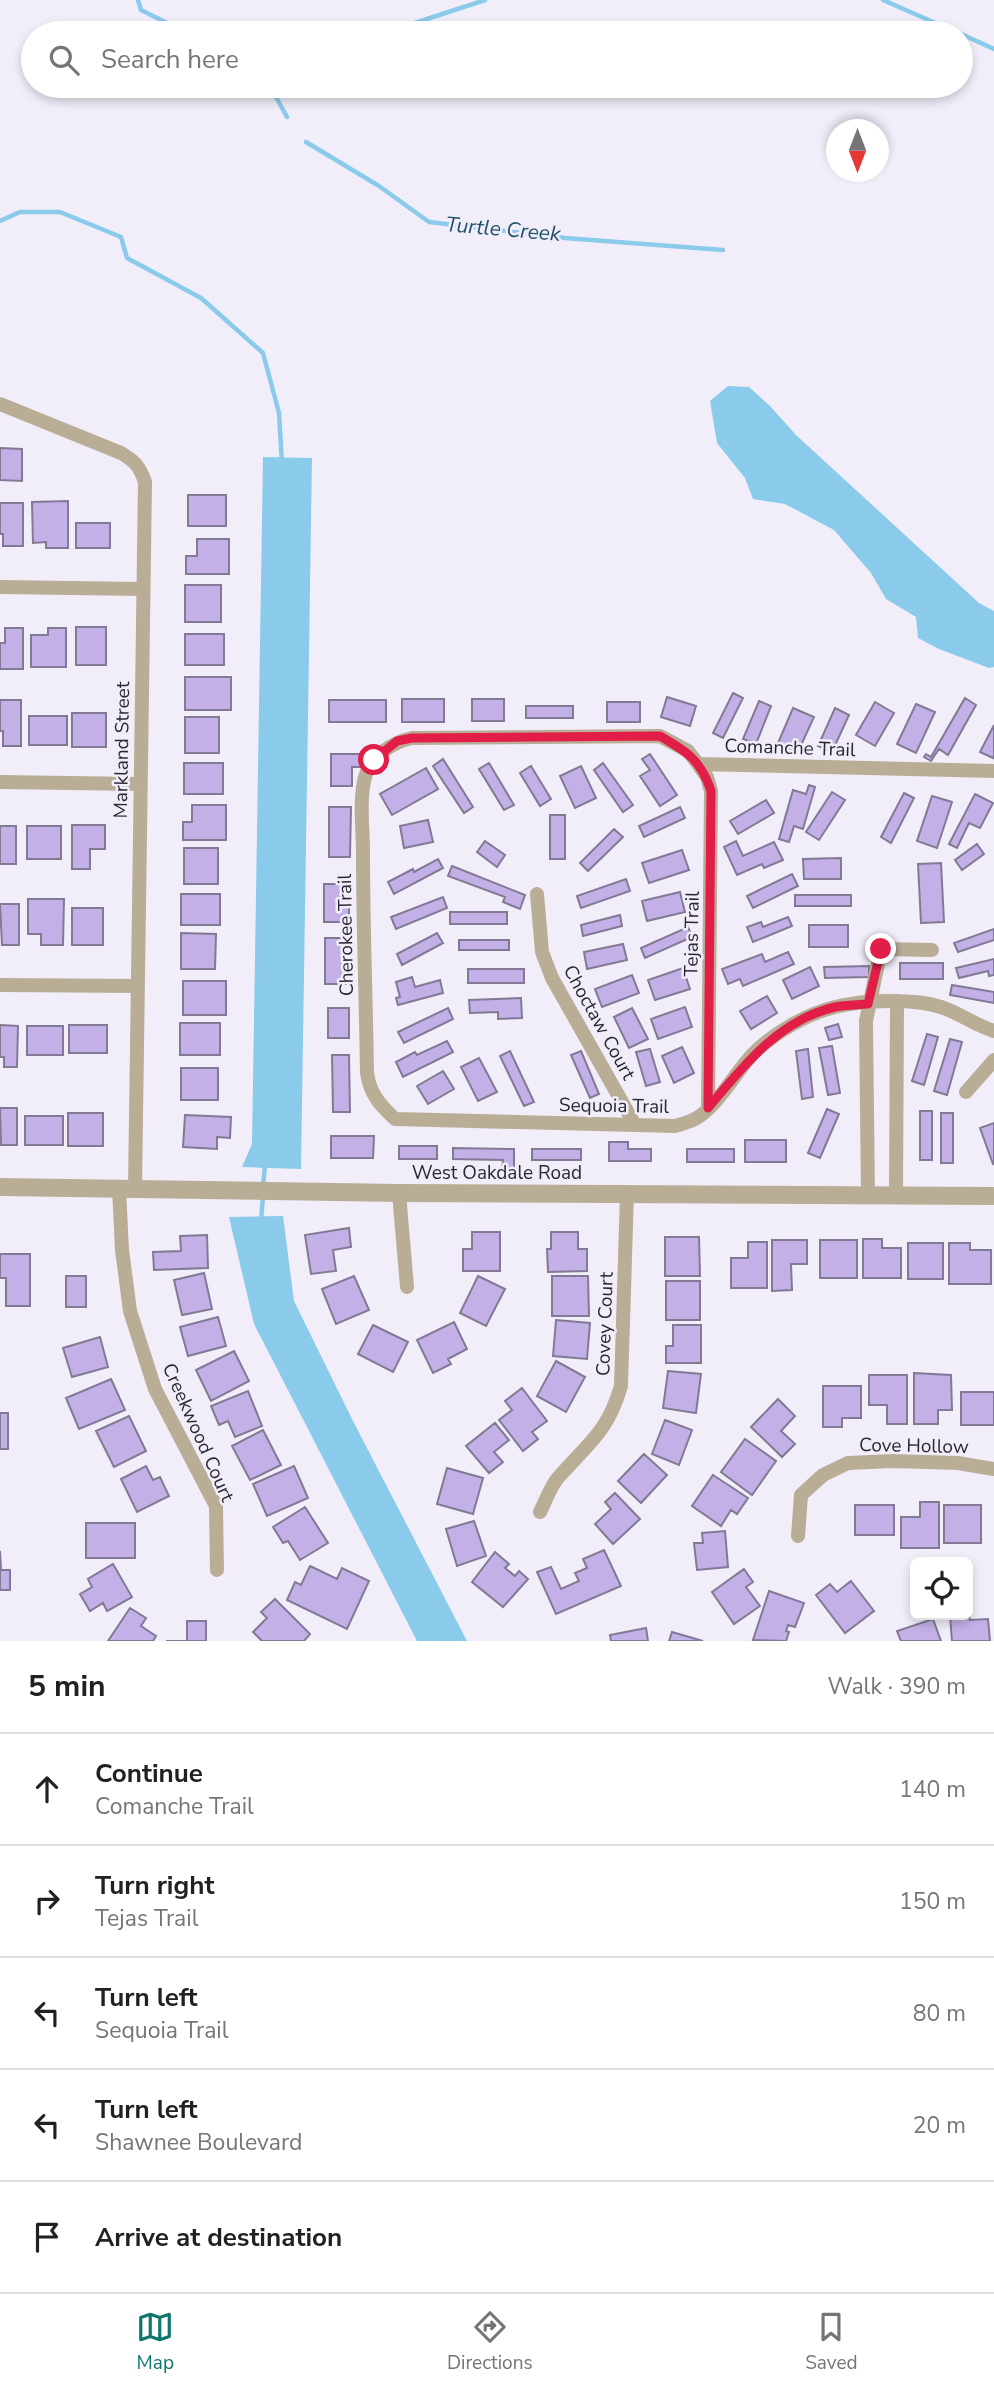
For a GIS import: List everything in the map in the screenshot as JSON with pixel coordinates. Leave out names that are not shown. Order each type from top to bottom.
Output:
[{"type":"street","name":"Markland Street","points":[[0,404],[121,453],[134,460],[141,468],[145,482],[138,986],[127,1188]]},
{"type":"street","points":[[0,587],[142,589]]},
{"type":"street","name":"Comanche Trail","points":[[387,749],[397,741],[412,738],[660,736],[688,751],[698,764],[994,771]]},
{"type":"street","name":"Cherokee Trail","points":[[387,749],[374,760],[365,776],[363,799],[367,1073],[370,1090],[380,1105],[395,1119]]},
{"type":"street","name":"Tejas Trail","points":[[698,764],[707,777],[711,791],[708,1108]]},
{"type":"street","points":[[0,782],[140,784]]},
{"type":"street","name":"Choctaw Court","points":[[537,894],[542,952],[552,978],[635,1125]]},
{"type":"street","points":[[868,1196],[866,1021],[881,949],[932,950]]},
{"type":"street","points":[[0,985],[138,986]]},
{"type":"street","points":[[896,1195],[897,1001]]},
{"type":"street","name":"Sequoia Trail","points":[[395,1119],[675,1126],[696,1118],[708,1108],[754,1054],[773,1038],[805,1019],[835,1007],[897,1001],[940,1007],[994,1031]]},
{"type":"street","points":[[966,1092],[994,1060]]},
{"type":"street","name":"West Oakdale Road","points":[[0,1187],[286,1192],[994,1196]]},
{"type":"street","name":"Creekwood Court","points":[[127,1188],[122,1250],[130,1311],[155,1389],[216,1506],[217,1570]]},
{"type":"street","points":[[399,1193],[407,1287]]},
{"type":"street","name":"Covey Court","points":[[540,1512],[556,1480],[603,1429],[615,1408],[621,1386],[627,1194]]},
{"type":"street","name":"Cove Hollow","points":[[798,1536],[801,1495],[823,1475],[848,1463],[958,1463],[994,1469]]},
{"type":"water","points":[[728,386],[749,387],[796,435],[979,603],[994,611],[994,667],[989,668],[939,649],[918,638],[916,617],[886,599],[871,573],[834,530],[785,504],[753,499],[745,478],[717,443],[710,401]]},
{"type":"water","points":[[263,457],[312,458],[301,1169],[242,1167],[252,1144]]},
{"type":"water","points":[[283,1216],[294,1301],[467,1641],[417,1641],[254,1324],[229,1217]]},
{"type":"building","points":[[0,448],[22,449],[22,481],[0,480]]},
{"type":"building","points":[[188,495],[226,495],[226,526],[188,526]]},
{"type":"building","points":[[68,501],[68,548],[46,548],[46,542],[33,543],[32,502]]},
{"type":"building","points":[[0,503],[23,503],[23,546],[3,546],[3,534],[0,534]]},
{"type":"building","points":[[76,523],[110,523],[110,548],[76,548]]},
{"type":"building","points":[[197,539],[229,539],[229,574],[186,574],[186,556],[197,556]]},
{"type":"building","points":[[185,585],[221,585],[221,622],[185,622]]},
{"type":"building","points":[[76,627],[106,627],[106,665],[76,665]]},
{"type":"building","points":[[5,628],[23,628],[23,669],[0,669],[0,643],[5,643]]},
{"type":"building","points":[[48,628],[66,628],[66,667],[31,667],[31,635],[48,635]]},
{"type":"building","points":[[185,634],[224,634],[224,665],[185,665]]},
{"type":"building","points":[[185,677],[231,677],[231,710],[185,710]]},
{"type":"building","points":[[733,693],[743,698],[723,738],[713,733]]},
{"type":"building","points":[[667,697],[696,706],[690,726],[661,717]]},
{"type":"building","points":[[965,698],[976,705],[948,755],[939,749],[931,761],[924,757],[926,754],[931,757]]},
{"type":"building","points":[[402,699],[444,699],[444,722],[402,722]]},
{"type":"building","points":[[472,699],[504,699],[504,721],[472,721]]},
{"type":"building","points":[[0,700],[21,700],[21,746],[3,746]]},
{"type":"building","points":[[329,700],[386,700],[386,722],[329,722]]},
{"type":"building","points":[[759,701],[771,706],[756,744],[743,739]]},
{"type":"building","points":[[607,702],[640,702],[640,722],[607,722]]},
{"type":"building","points":[[875,702],[894,713],[875,746],[856,735]]},
{"type":"building","points":[[916,704],[935,712],[916,753],[897,744]]},
{"type":"building","points":[[526,706],[573,706],[573,718],[526,718]]},
{"type":"building","points":[[793,708],[814,717],[798,752],[778,743]]},
{"type":"building","points":[[835,708],[849,715],[832,752],[818,746]]},
{"type":"building","points":[[72,713],[106,713],[106,747],[72,747]]},
{"type":"building","points":[[29,716],[67,716],[67,745],[29,745]]},
{"type":"building","points":[[185,717],[219,717],[219,753],[185,753]]},
{"type":"building","points":[[994,725],[994,755],[993,758],[980,752]]},
{"type":"building","points":[[331,754],[363,754],[363,767],[352,767],[352,786],[331,786]]},
{"type":"building","points":[[650,754],[677,795],[660,806],[640,776],[650,770],[642,759]]},
{"type":"building","points":[[443,759],[473,807],[464,813],[433,766]]},
{"type":"building","points":[[184,763],[223,763],[223,794],[184,794]]},
{"type":"building","points":[[489,763],[514,805],[504,810],[479,769]]},
{"type":"building","points":[[603,763],[633,805],[623,812],[594,770]]},
{"type":"building","points":[[531,766],[551,799],[540,806],[520,773]]},
{"type":"building","points":[[581,766],[596,798],[575,808],[560,776]]},
{"type":"building","points":[[426,768],[438,789],[392,815],[380,794]]},
{"type":"building","points":[[809,785],[815,787],[803,829],[794,826],[789,842],[779,839],[793,790],[806,794]]},
{"type":"building","points":[[832,792],[845,800],[819,840],[806,832]]},
{"type":"building","points":[[904,793],[914,798],[891,843],[881,837]]},
{"type":"building","points":[[975,794],[993,803],[980,828],[969,823],[957,848],[949,844]]},
{"type":"building","points":[[932,796],[952,802],[937,848],[917,841]]},
{"type":"building","points":[[766,800],[774,813],[738,834],[730,821]]},
{"type":"building","points":[[192,805],[226,805],[226,840],[183,840],[183,822],[192,822]]},
{"type":"building","points":[[329,807],[351,807],[350,857],[329,857]]},
{"type":"building","points":[[680,807],[685,818],[644,837],[639,826]]},
{"type":"building","points":[[550,815],[565,815],[565,859],[550,859]]},
{"type":"building","points":[[428,820],[433,842],[404,848],[400,826]]},
{"type":"building","points":[[72,825],[105,825],[105,849],[90,849],[90,869],[72,869]]},
{"type":"building","points":[[0,826],[16,826],[16,864],[0,864]]},
{"type":"building","points":[[27,826],[61,826],[61,859],[27,859]]},
{"type":"building","points":[[614,829],[623,837],[588,871],[580,863]]},
{"type":"building","points":[[485,841],[505,855],[497,867],[477,852]]},
{"type":"building","points":[[736,841],[743,856],[774,842],[783,860],[764,868],[762,864],[737,875],[724,847]]},
{"type":"building","points":[[977,844],[984,854],[962,870],[955,860]]},
{"type":"building","points":[[184,848],[218,848],[218,884],[184,884]]},
{"type":"building","points":[[682,850],[689,870],[649,883],[642,863]]},
{"type":"building","points":[[841,858],[841,879],[804,879],[803,859]]},
{"type":"building","points":[[438,859],[443,868],[394,894],[388,882]]},
{"type":"building","points":[[941,863],[944,922],[921,923],[918,864]]},
{"type":"building","points":[[452,866],[525,895],[520,909],[503,902],[505,897],[448,876]]},
{"type":"building","points":[[792,874],[798,886],[753,908],[747,896]]},
{"type":"building","points":[[626,879],[630,891],[581,908],[577,896]]},
{"type":"building","points":[[324,884],[349,884],[349,922],[324,922]]},
{"type":"building","points":[[680,892],[685,912],[647,921],[642,901]]},
{"type":"building","points":[[181,894],[220,894],[220,925],[181,925]]},
{"type":"building","points":[[795,895],[851,895],[851,906],[795,906]]},
{"type":"building","points":[[443,897],[447,908],[396,929],[391,917]]},
{"type":"building","points":[[28,899],[64,899],[63,945],[41,945],[41,934],[28,934]]},
{"type":"building","points":[[0,904],[19,904],[19,945],[2,945]]},
{"type":"building","points":[[72,908],[103,908],[103,945],[72,945]]},
{"type":"building","points":[[450,912],[507,912],[507,924],[450,924]]},
{"type":"building","points":[[620,915],[622,926],[583,936],[581,925]]},
{"type":"building","points":[[788,917],[792,926],[753,942],[747,927],[761,922],[763,927]]},
{"type":"building","points":[[809,925],[848,925],[848,947],[809,947]]},
{"type":"building","points":[[688,927],[692,937],[645,958],[641,948]]},
{"type":"building","points":[[994,929],[994,940],[958,952],[954,943]]},
{"type":"building","points":[[181,933],[216,934],[215,969],[181,969]]},
{"type":"building","points":[[437,933],[443,943],[402,965],[397,954]]},
{"type":"building","points":[[325,938],[346,938],[346,984],[325,984]]},
{"type":"building","points":[[459,940],[509,940],[509,950],[459,950]]},
{"type":"building","points":[[623,944],[627,960],[587,969],[584,952]]},
{"type":"building","points":[[788,952],[794,964],[743,986],[740,979],[728,984],[722,969],[762,954],[765,962]]},
{"type":"building","points":[[994,959],[994,975],[989,976],[988,971],[959,978],[956,968]]},
{"type":"building","points":[[900,963],[943,963],[943,979],[900,979]]},
{"type":"building","points":[[869,966],[869,977],[825,978],[824,967]]},
{"type":"building","points":[[810,967],[819,986],[792,999],[783,980]]},
{"type":"building","points":[[683,968],[690,989],[655,1000],[648,980]]},
{"type":"building","points":[[468,969],[524,969],[524,983],[468,983]]},
{"type":"building","points":[[632,975],[639,993],[602,1007],[595,989]]},
{"type":"building","points":[[412,977],[415,987],[440,980],[443,993],[398,1005],[396,998],[400,997],[396,982]]},
{"type":"building","points":[[183,981],[226,981],[226,1015],[183,1015]]},
{"type":"building","points":[[952,985],[994,992],[994,1003],[950,995]]},
{"type":"building","points":[[767,996],[777,1013],[751,1029],[740,1011]]},
{"type":"building","points":[[521,998],[522,1018],[498,1019],[498,1012],[470,1013],[469,1000]]},
{"type":"building","points":[[685,1007],[692,1027],[658,1039],[651,1019]]},
{"type":"building","points":[[328,1008],[349,1008],[349,1038],[328,1038]]},
{"type":"building","points":[[448,1008],[453,1019],[404,1043],[398,1032]]},
{"type":"building","points":[[632,1008],[648,1039],[629,1048],[614,1017]]},
{"type":"building","points":[[180,1023],[220,1023],[220,1055],[180,1055]]},
{"type":"building","points":[[838,1024],[842,1037],[829,1040],[825,1028]]},
{"type":"building","points":[[0,1025],[18,1026],[17,1067],[4,1067],[4,1057],[0,1057]]},
{"type":"building","points":[[69,1025],[107,1025],[107,1053],[69,1053]]},
{"type":"building","points":[[27,1026],[63,1026],[63,1055],[27,1055]]},
{"type":"building","points":[[927,1034],[938,1037],[924,1085],[912,1081]]},
{"type":"building","points":[[950,1039],[962,1042],[947,1095],[934,1091]]},
{"type":"building","points":[[447,1041],[453,1052],[403,1077],[396,1062]]},
{"type":"building","points":[[832,1046],[840,1093],[828,1095],[819,1048]]},
{"type":"building","points":[[682,1047],[694,1073],[674,1083],[662,1056]]},
{"type":"building","points":[[650,1049],[660,1082],[646,1086],[636,1052]]},
{"type":"building","points":[[808,1049],[813,1097],[802,1099],[796,1051]]},
{"type":"building","points":[[510,1051],[534,1102],[524,1106],[500,1056]]},
{"type":"building","points":[[581,1051],[599,1094],[590,1098],[571,1055]]},
{"type":"building","points":[[332,1055],[349,1055],[350,1112],[333,1112]]},
{"type":"building","points":[[479,1058],[497,1092],[478,1101],[461,1067]]},
{"type":"building","points":[[181,1068],[218,1068],[218,1100],[181,1100]]},
{"type":"building","points":[[443,1071],[454,1089],[428,1104],[417,1086]]},
{"type":"building","points":[[0,1108],[17,1108],[17,1145],[1,1145]]},
{"type":"building","points":[[827,1109],[839,1114],[820,1158],[808,1153]]},
{"type":"building","points":[[920,1111],[932,1111],[932,1160],[920,1160]]},
{"type":"building","points":[[68,1113],[103,1113],[103,1146],[68,1146]]},
{"type":"building","points":[[941,1113],[953,1113],[953,1163],[941,1163]]},
{"type":"building","points":[[185,1115],[231,1117],[230,1138],[217,1137],[217,1149],[183,1147]]},
{"type":"building","points":[[25,1116],[63,1116],[63,1145],[25,1145]]},
{"type":"building","points":[[994,1123],[994,1163],[993,1164],[980,1128]]},
{"type":"building","points":[[331,1136],[374,1136],[373,1158],[331,1158]]},
{"type":"building","points":[[745,1140],[786,1140],[786,1162],[745,1162]]},
{"type":"building","points":[[609,1142],[628,1142],[628,1149],[651,1149],[651,1161],[609,1161]]},
{"type":"building","points":[[399,1146],[437,1146],[437,1159],[399,1159]]},
{"type":"building","points":[[453,1148],[514,1149],[514,1170],[502,1170],[503,1160],[453,1159]]},
{"type":"building","points":[[532,1149],[581,1149],[581,1160],[532,1160]]},
{"type":"building","points":[[687,1149],[734,1149],[734,1162],[687,1162]]},
{"type":"building","points":[[349,1228],[351,1247],[333,1250],[336,1271],[311,1274],[305,1235]]},
{"type":"building","points":[[472,1232],[500,1232],[500,1271],[463,1271],[463,1249],[472,1249]]},
{"type":"building","points":[[551,1232],[578,1232],[578,1249],[587,1249],[587,1271],[548,1272],[547,1249],[551,1249]]},
{"type":"building","points":[[207,1235],[208,1268],[154,1270],[153,1252],[181,1251],[180,1236]]},
{"type":"building","points":[[665,1237],[699,1237],[700,1276],[665,1276]]},
{"type":"building","points":[[863,1239],[882,1239],[882,1248],[901,1248],[901,1278],[863,1278]]},
{"type":"building","points":[[772,1240],[807,1240],[807,1264],[791,1264],[792,1290],[772,1291]]},
{"type":"building","points":[[820,1240],[857,1240],[857,1278],[820,1278]]},
{"type":"building","points":[[748,1242],[767,1242],[767,1288],[731,1288],[731,1258],[748,1258]]},
{"type":"building","points":[[908,1243],[943,1243],[943,1279],[908,1279]]},
{"type":"building","points":[[949,1243],[970,1243],[970,1250],[991,1250],[991,1284],[949,1284]]},
{"type":"building","points":[[0,1254],[30,1254],[30,1306],[6,1306],[6,1278],[0,1278]]},
{"type":"building","points":[[204,1273],[212,1309],[182,1315],[174,1280]]},
{"type":"building","points":[[66,1276],[86,1276],[86,1307],[66,1307]]},
{"type":"building","points":[[354,1276],[369,1310],[336,1324],[322,1289]]},
{"type":"building","points":[[478,1276],[505,1289],[486,1326],[460,1313]]},
{"type":"building","points":[[552,1276],[588,1276],[589,1316],[552,1316]]},
{"type":"building","points":[[666,1281],[700,1281],[700,1320],[666,1320]]},
{"type":"building","points":[[218,1317],[226,1346],[188,1356],[180,1327]]},
{"type":"building","points":[[556,1320],[590,1323],[587,1359],[553,1356]]},
{"type":"building","points":[[454,1322],[467,1349],[448,1359],[451,1364],[433,1373],[417,1340]]},
{"type":"building","points":[[373,1325],[408,1342],[393,1372],[358,1354]]},
{"type":"building","points":[[673,1325],[701,1325],[701,1363],[666,1363],[666,1346],[673,1346]]},
{"type":"building","points":[[100,1337],[108,1367],[72,1377],[63,1348]]},
{"type":"building","points":[[234,1351],[249,1381],[211,1401],[196,1370]]},
{"type":"building","points":[[556,1361],[585,1377],[566,1412],[537,1396]]},
{"type":"building","points":[[668,1371],[701,1374],[696,1413],[663,1408]]},
{"type":"building","points":[[914,1373],[951,1375],[952,1410],[938,1410],[938,1424],[914,1424]]},
{"type":"building","points":[[869,1375],[907,1375],[907,1424],[887,1424],[887,1405],[869,1405]]},
{"type":"building","points":[[111,1379],[125,1410],[79,1429],[66,1398]]},
{"type":"building","points":[[823,1386],[861,1386],[861,1418],[842,1418],[842,1427],[823,1427]]},
{"type":"building","points":[[522,1388],[547,1421],[532,1432],[538,1439],[523,1451],[499,1420],[512,1410],[505,1401]]},
{"type":"building","points":[[248,1391],[262,1426],[235,1437],[228,1421],[219,1425],[211,1406]]},
{"type":"building","points":[[961,1392],[994,1392],[994,1425],[961,1425]]},
{"type":"building","points":[[778,1399],[795,1416],[781,1431],[795,1444],[782,1457],[751,1427]]},
{"type":"building","points":[[0,1413],[8,1413],[8,1449],[0,1449]]},
{"type":"building","points":[[129,1416],[146,1451],[114,1467],[96,1431]]},
{"type":"building","points":[[665,1420],[692,1430],[679,1465],[652,1454]]},
{"type":"building","points":[[495,1423],[509,1440],[494,1452],[503,1462],[489,1473],[466,1446]]},
{"type":"building","points":[[263,1430],[281,1465],[250,1480],[232,1446]]},
{"type":"building","points":[[745,1439],[776,1461],[752,1495],[721,1472]]},
{"type":"building","points":[[644,1454],[667,1475],[641,1503],[618,1481]]},
{"type":"building","points":[[146,1466],[153,1480],[160,1477],[169,1496],[137,1512],[121,1479]]},
{"type":"building","points":[[294,1466],[308,1498],[267,1516],[253,1484]]},
{"type":"building","points":[[447,1468],[483,1478],[473,1514],[437,1504]]},
{"type":"building","points":[[713,1475],[748,1498],[737,1514],[731,1510],[721,1526],[692,1506]]},
{"type":"building","points":[[615,1493],[640,1519],[613,1544],[595,1524],[611,1509],[605,1502]]},
{"type":"building","points":[[920,1502],[939,1502],[939,1548],[901,1548],[901,1517],[920,1517]]},
{"type":"building","points":[[855,1505],[894,1505],[894,1535],[855,1535]]},
{"type":"building","points":[[944,1505],[981,1505],[981,1543],[944,1543]]},
{"type":"building","points":[[305,1507],[328,1543],[300,1560],[288,1541],[283,1543],[273,1527]]},
{"type":"building","points":[[474,1521],[486,1556],[457,1566],[446,1529]]},
{"type":"building","points":[[86,1523],[135,1523],[135,1558],[86,1558]]},
{"type":"building","points":[[725,1531],[728,1567],[697,1570],[694,1543],[703,1543],[702,1533]]},
{"type":"building","points":[[604,1550],[621,1586],[556,1614],[537,1572],[551,1567],[561,1589],[579,1581],[575,1573],[587,1568],[583,1559]]},
{"type":"building","points":[[0,1551],[1,1570],[10,1570],[10,1590],[0,1590]]},
{"type":"building","points":[[495,1552],[509,1564],[505,1568],[515,1576],[519,1571],[528,1579],[503,1607],[472,1582]]},
{"type":"building","points":[[113,1564],[132,1597],[107,1611],[103,1603],[90,1611],[80,1594],[92,1587],[88,1579]]},
{"type":"building","points":[[310,1566],[337,1579],[342,1568],[369,1581],[347,1629],[287,1600],[295,1582],[301,1585]]},
{"type":"building","points":[[744,1569],[753,1582],[746,1587],[760,1606],[734,1624],[712,1592]]},
{"type":"building","points":[[851,1581],[874,1611],[845,1633],[816,1595],[830,1584],[837,1592]]},
{"type":"building","points":[[769,1591],[804,1603],[795,1627],[788,1625],[786,1641],[753,1640]]},
{"type":"building","points":[[275,1599],[310,1634],[304,1641],[262,1641],[253,1632],[267,1618],[261,1612]]},
{"type":"building","points":[[130,1608],[146,1618],[141,1626],[156,1636],[153,1641],[108,1641]]},
{"type":"building","points":[[988,1619],[990,1641],[952,1641],[950,1620]]},
{"type":"building","points":[[933,1620],[941,1641],[901,1641],[897,1631]]},
{"type":"building","points":[[187,1621],[206,1621],[206,1641],[187,1641]]},
{"type":"building","points":[[646,1628],[648,1641],[611,1641],[610,1635]]},
{"type":"building","points":[[672,1632],[703,1641],[669,1641]]},
{"type":"waterway","points":[[138,0],[141,10],[163,21]]},
{"type":"waterway","name":"Turtle Creek","points":[[421,21],[485,0]]},
{"type":"waterway","name":"Turtle Creek","points":[[883,0],[931,21]]},
{"type":"waterway","name":"Turtle Creek","points":[[973,39],[994,49]]},
{"type":"waterway","name":"Turtle Creek","points":[[277,98],[287,117]]},
{"type":"waterway","name":"Turtle Creek","points":[[306,142],[379,186],[429,222],[565,238],[723,250]]},
{"type":"waterway","points":[[0,221],[20,212],[60,212],[121,237],[127,258],[201,298],[263,353],[279,413],[282,463]]},
{"type":"waterway","points":[[263,1187],[265,1165]]},
{"type":"waterway","points":[[261,1222],[263,1196]]},
{"type":"route","points":[[374,760],[397,741],[412,738],[660,736],[688,751],[707,777],[711,791],[708,1108],[754,1054],[773,1038],[805,1019],[835,1007],[868,1004],[881,949]]}]
